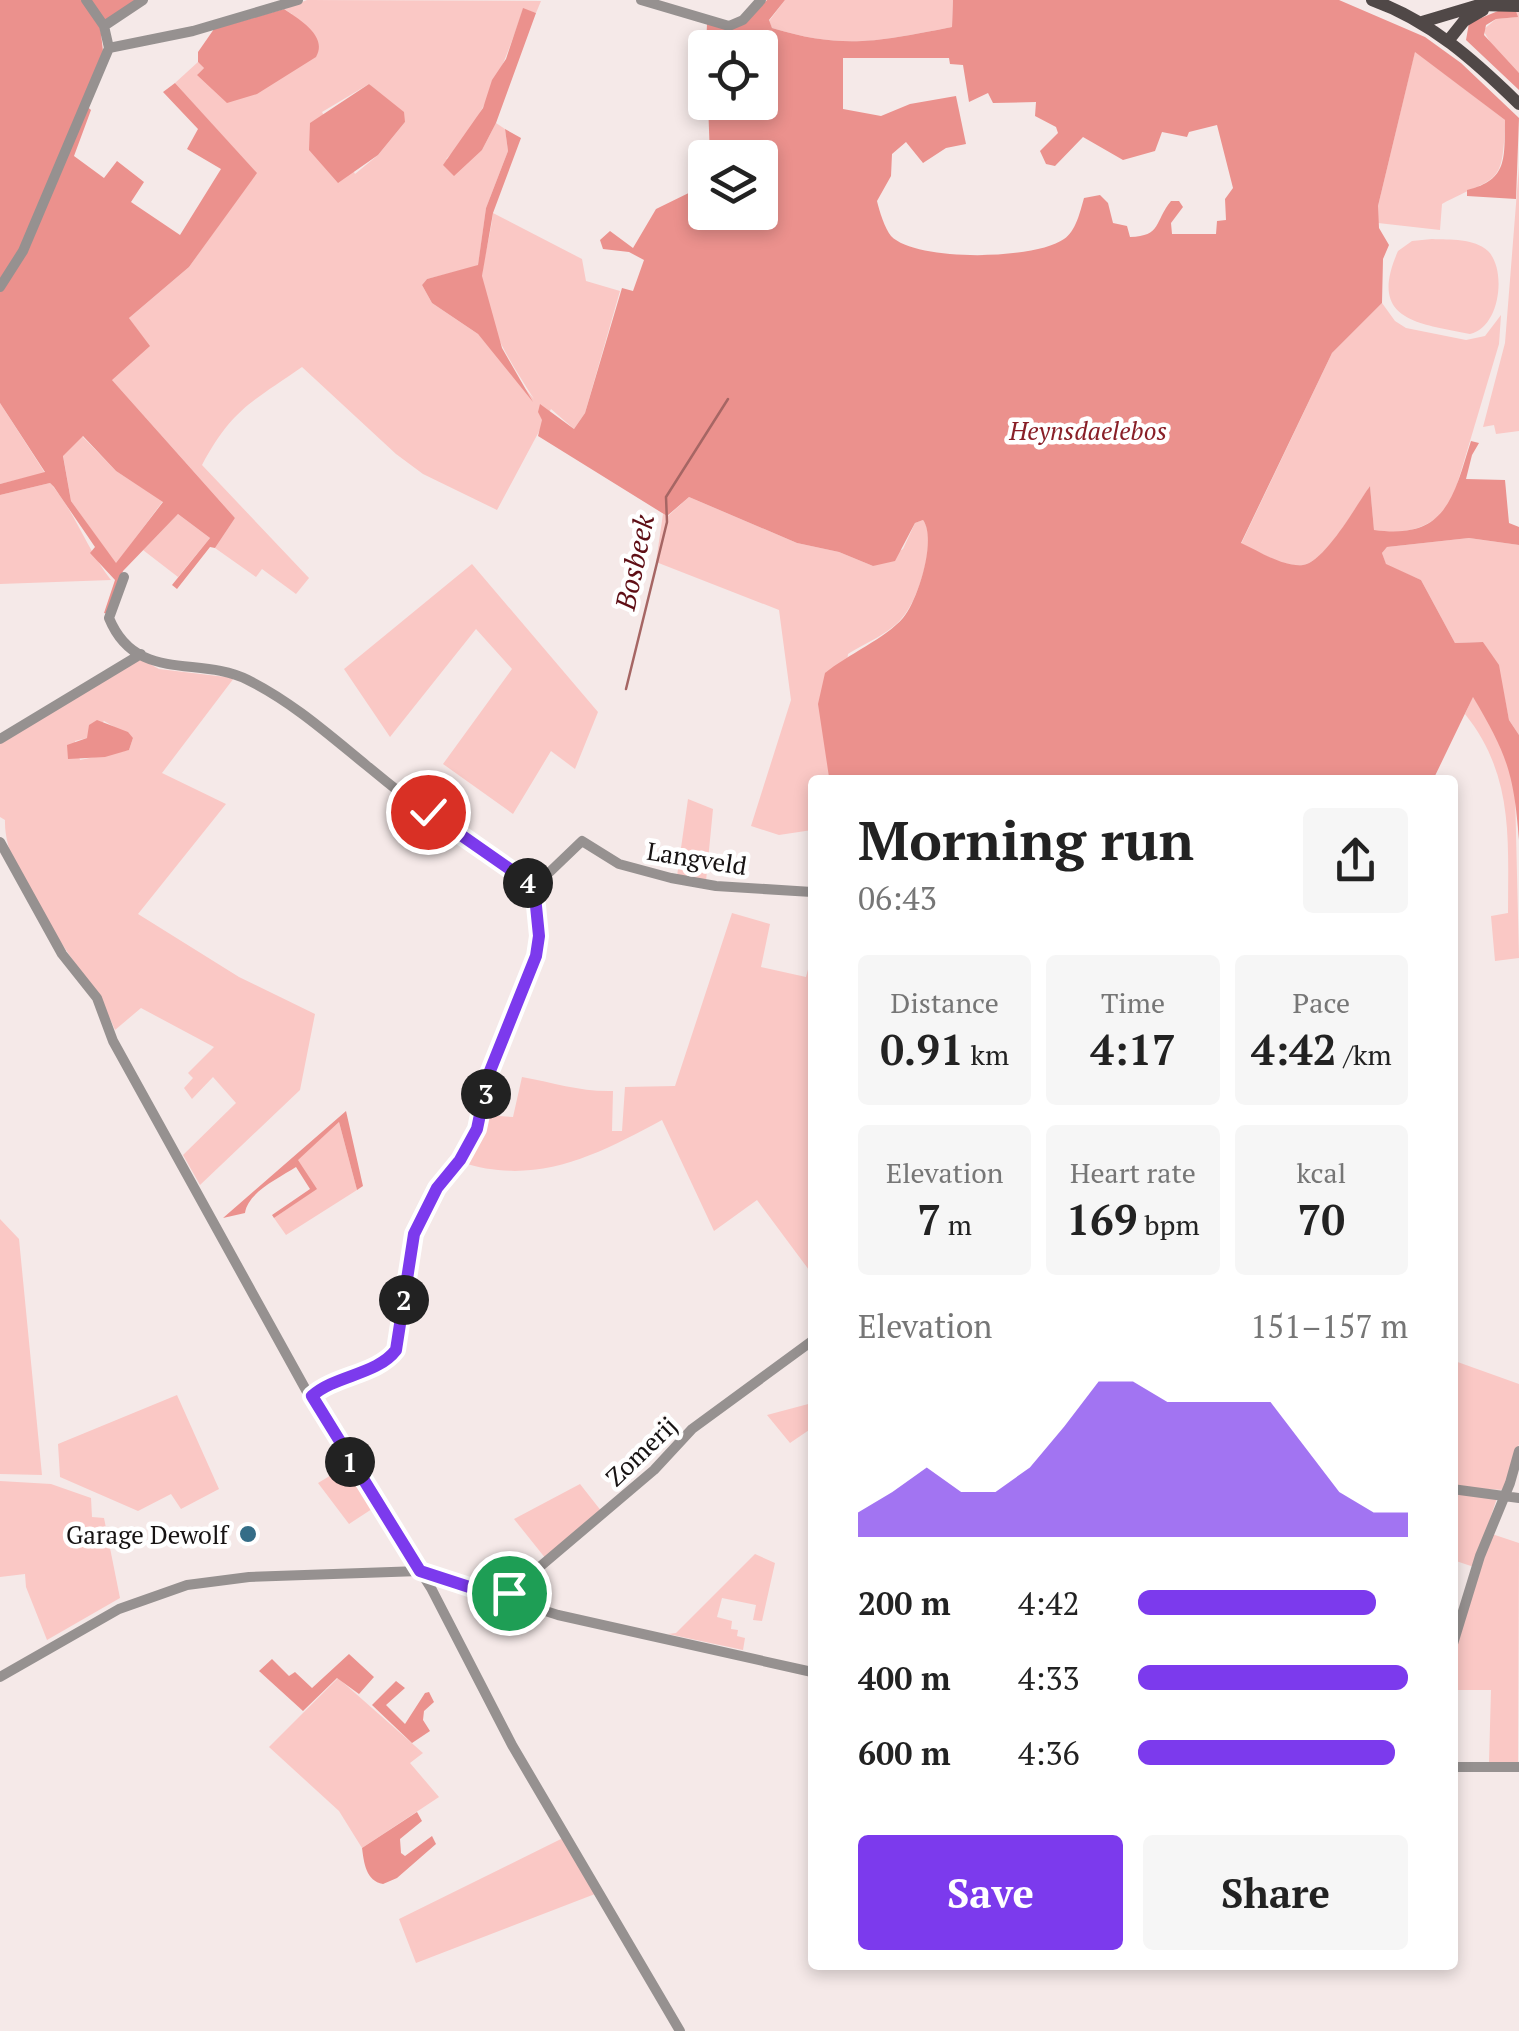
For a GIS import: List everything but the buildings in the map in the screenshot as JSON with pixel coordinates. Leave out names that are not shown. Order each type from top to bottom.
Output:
[{"type":"main road","points":[[1372,0],[1422,22],[1519,104]]},
{"type":"main road","points":[[1422,22],[1479,5],[1519,6]]},
{"type":"main road","points":[[1448,41],[1456,29],[1480,11],[1519,6]]},
{"type":"street","points":[[0,287],[23,251],[109,48],[104,26],[86,0]]},
{"type":"street","points":[[104,26],[143,0]]},
{"type":"street","points":[[109,48],[193,31],[298,0]]},
{"type":"street","points":[[641,0],[729,26],[743,20],[762,0]]},
{"type":"street","points":[[124,577],[109,618],[118,638],[166,667],[234,674],[283,700],[396,789],[534,886],[539,936],[536,956],[488,1076],[477,1129],[460,1160],[437,1188],[414,1234],[396,1350],[384,1362],[334,1382],[312,1396]]},
{"type":"street","points":[[0,739],[140,654]]},
{"type":"street","name":"Langveld","points":[[534,886],[582,841],[619,864],[671,878],[716,886],[808,892]]},
{"type":"street","points":[[0,842],[62,954],[97,998],[113,1041],[312,1396],[420,1571],[512,1744],[677,2026]]},
{"type":"street","name":"Zomerij","points":[[503,1598],[654,1470],[692,1429],[808,1344]]},
{"type":"street","points":[[1458,1628],[1519,1451]]},
{"type":"street","points":[[1458,1490],[1519,1498]]},
{"type":"street","points":[[0,1677],[120,1610],[187,1585],[237,1578],[420,1571],[586,1622],[808,1671]]},
{"type":"street","points":[[1458,1767],[1519,1768]]},
{"type":"shaded area","points":[[307,0],[541,1],[536,13],[523,9],[482,110],[446,159],[482,150],[496,123],[505,129],[508,151],[486,208],[478,266],[427,279],[422,285],[432,303],[478,334],[534,399],[499,341],[486,308],[482,276],[493,213],[582,259],[586,281],[620,291],[585,413],[574,429],[551,409],[497,510],[423,474],[302,367],[244,408],[223,431],[202,465],[309,578],[296,594],[262,569],[256,577],[215,548],[235,518],[111,379],[149,346],[129,318],[189,267],[256,173],[175,83],[198,62],[204,68],[197,75],[292,14],[284,9]],"holes":[[[369,84],[405,122],[378,155],[355,174],[322,112]]]},
{"type":"shaded area","points":[[785,0],[953,0],[952,27],[862,41],[820,39],[772,28],[769,21]]},
{"type":"shaded area","points":[[1516,11],[1519,12],[1519,73],[1497,54],[1483,30],[1496,19],[1517,17]]},
{"type":"shaded area","points":[[1415,51],[1505,120],[1499,169],[1486,183],[1442,204],[1440,230],[1378,223],[1378,206]]},
{"type":"shaded area","points":[[1519,166],[1519,431],[1496,434],[1494,425],[1483,427],[1505,343]]},
{"type":"shaded area","points":[[1412,241],[1476,244],[1494,260],[1499,284],[1494,310],[1480,329],[1470,334],[1416,321],[1393,305],[1390,274],[1398,251]]},
{"type":"shaded area","points":[[1382,303],[1395,321],[1406,328],[1466,340],[1485,336],[1501,315],[1499,344],[1453,498],[1438,516],[1420,527],[1398,532],[1374,531],[1370,486],[1330,544],[1312,562],[1303,565],[1279,561],[1241,544],[1332,353]]},
{"type":"shaded area","points":[[0,403],[45,473],[0,484]]},
{"type":"shaded area","points":[[82,436],[116,471],[163,501],[116,564],[71,501],[63,455]]},
{"type":"shaded area","points":[[50,483],[111,580],[0,584],[0,495]]},
{"type":"shaded area","points":[[689,497],[797,543],[839,552],[873,566],[903,549],[915,523],[923,520],[927,555],[920,585],[908,610],[890,629],[848,654],[833,775],[808,775],[808,831],[779,835],[751,826],[791,700],[779,610],[656,562],[663,514],[668,516]]},
{"type":"shaded area","points":[[178,514],[210,538],[178,577],[143,550]]},
{"type":"shaded area","points":[[1469,538],[1519,545],[1519,735],[1509,720],[1498,665],[1483,642],[1455,643],[1421,580],[1386,565],[1382,553],[1387,547]]},
{"type":"shaded area","points":[[472,564],[598,712],[575,769],[551,751],[513,814],[443,764],[512,669],[476,629],[390,737],[344,669]]},
{"type":"shaded area","points":[[139,658],[159,669],[234,678],[162,773],[226,804],[138,914],[239,977],[315,1014],[300,1090],[200,1185],[183,1155],[236,1103],[213,1077],[192,1099],[184,1088],[193,1078],[188,1073],[214,1047],[141,1008],[115,1030],[18,871],[8,845],[5,820],[0,817],[0,743]],"holes":[[[104,721],[133,738],[129,750],[80,760],[75,741],[87,738]]]},
{"type":"shaded area","points":[[1473,696],[1505,750],[1515,792],[1519,958],[1495,961],[1491,916],[1508,913],[1505,809],[1492,760],[1465,714]]},
{"type":"shaded area","points":[[688,799],[713,809],[706,881],[677,876]]},
{"type":"shaded area","points":[[732,913],[770,924],[761,967],[806,977],[808,969],[808,1269],[757,1200],[714,1231],[662,1120],[565,1164],[515,1171],[461,1162],[484,1115],[513,1117],[522,1077],[579,1089],[613,1091],[612,1131],[622,1131],[625,1087],[675,1086]]},
{"type":"shaded area","points":[[339,1122],[357,1190],[286,1235],[274,1218],[316,1189],[297,1160]]},
{"type":"shaded area","points":[[0,1219],[19,1239],[42,1475],[0,1474]]},
{"type":"shaded area","points":[[1458,1362],[1519,1384],[1519,1444],[1504,1490],[1458,1487]]},
{"type":"shaded area","points":[[177,1395],[219,1489],[181,1509],[171,1494],[138,1511],[60,1477],[58,1444]]},
{"type":"shaded area","points":[[808,1404],[808,1431],[790,1443],[767,1415]]},
{"type":"shaded area","points":[[348,1465],[375,1507],[349,1524],[318,1483]]},
{"type":"shaded area","points":[[0,1481],[51,1484],[91,1498],[92,1517],[104,1518],[120,1598],[47,1640],[26,1587],[25,1574],[0,1577]]},
{"type":"shaded area","points":[[580,1484],[602,1512],[546,1559],[514,1519]]},
{"type":"shaded area","points":[[1458,1491],[1497,1498],[1474,1567],[1458,1562]]},
{"type":"shaded area","points":[[1489,1533],[1519,1543],[1518,1762],[1489,1762],[1491,1690],[1458,1690],[1458,1635]]},
{"type":"shaded area","points":[[755,1554],[775,1563],[762,1621],[753,1620],[756,1605],[722,1598],[717,1617],[732,1621],[731,1629],[745,1638],[743,1650],[668,1634],[676,1633]]},
{"type":"shaded area","points":[[338,1678],[423,1753],[410,1763],[439,1797],[362,1848],[339,1811],[269,1747]]},
{"type":"shaded area","points":[[563,1838],[595,1894],[416,1963],[399,1919]]},
{"type":"green space","points":[[0,0],[139,0],[100,25],[103,51],[82,102],[91,110],[74,156],[104,178],[117,161],[144,182],[131,202],[180,235],[221,169],[187,149],[198,129],[163,92],[175,83],[257,173],[189,267],[129,318],[150,346],[112,380],[235,518],[215,548],[210,547],[177,589],[172,585],[210,538],[178,514],[123,571],[108,614],[104,613],[115,580],[90,553],[95,547],[54,487],[50,483],[0,495],[0,484],[45,472],[0,403]],"holes":[[[83,436],[116,471],[163,502],[116,563],[71,501],[63,456]]]},
{"type":"green space","name":"Heynsdaelebos","points":[[767,0],[785,0],[769,20],[772,28],[820,39],[862,41],[952,27],[953,0],[1339,0],[1425,37],[1461,63],[1519,118],[1516,199],[1467,196],[1467,190],[1491,180],[1501,165],[1505,120],[1415,52],[1378,206],[1379,228],[1389,245],[1383,259],[1382,303],[1332,353],[1241,543],[1287,564],[1303,565],[1321,554],[1370,486],[1374,530],[1417,528],[1443,511],[1471,441],[1479,443],[1466,479],[1505,480],[1509,523],[1519,527],[1519,545],[1469,538],[1387,547],[1382,553],[1386,564],[1421,580],[1455,643],[1483,642],[1499,665],[1509,720],[1519,735],[1519,840],[1507,765],[1473,697],[1435,775],[829,775],[818,704],[825,673],[887,632],[909,609],[927,555],[923,520],[915,523],[895,561],[873,566],[839,552],[797,543],[689,497],[667,516],[538,436],[540,404],[574,429],[585,413],[622,288],[633,291],[644,260],[629,252],[603,249],[600,240],[610,231],[633,248],[656,209],[688,193],[688,230],[778,230],[778,140],[709,140],[709,120],[778,120],[778,30],[707,30],[707,24],[745,24]],"holes":[[[843,58],[949,58],[950,64],[963,65],[969,102],[988,93],[993,103],[1036,102],[1035,116],[1056,127],[1058,133],[1040,151],[1046,164],[1055,166],[1083,137],[1123,160],[1155,151],[1162,132],[1187,137],[1189,132],[1217,125],[1233,188],[1225,199],[1226,220],[1217,221],[1216,234],[1172,234],[1171,223],[1183,207],[1179,201],[1171,201],[1153,231],[1130,237],[1127,226],[1113,223],[1108,203],[1100,195],[1084,198],[1072,231],[1049,246],[976,255],[949,254],[904,244],[889,233],[877,201],[891,176],[892,154],[906,142],[923,163],[946,148],[966,144],[956,96],[910,104],[881,116],[843,109]]]},
{"type":"green space","points":[[523,8],[536,13],[496,123],[482,150],[454,176],[443,165],[483,108],[492,80],[506,59]]},
{"type":"green space","points":[[284,9],[315,35],[319,49],[316,57],[257,94],[227,103],[197,75],[204,68],[198,62],[198,52],[214,29]]},
{"type":"green space","points":[[1498,11],[1516,11],[1518,17],[1496,19],[1486,25],[1484,35],[1519,73],[1519,90],[1466,40],[1469,23]]},
{"type":"green space","points":[[369,84],[404,112],[405,122],[378,155],[338,183],[309,150],[310,123]]},
{"type":"green space","points":[[505,129],[521,138],[493,213],[482,276],[502,348],[533,402],[478,334],[432,303],[422,285],[427,279],[478,265],[486,208],[508,151]]},
{"type":"green space","points":[[97,720],[128,732],[133,738],[129,750],[105,757],[68,759],[67,745],[87,738],[89,725]]},
{"type":"green space","points":[[346,1111],[363,1186],[357,1190],[339,1122],[298,1160],[317,1189],[274,1218],[272,1215],[310,1189],[296,1167],[258,1192],[245,1213],[223,1218]]},
{"type":"green space","points":[[349,1654],[374,1677],[359,1694],[337,1678],[303,1711],[259,1671],[272,1659],[289,1676],[295,1672],[312,1688]]},
{"type":"green space","points":[[396,1681],[405,1688],[386,1705],[405,1724],[425,1693],[429,1692],[434,1702],[424,1711],[423,1720],[430,1731],[412,1743],[372,1705]]},
{"type":"green space","points":[[417,1812],[422,1821],[400,1839],[401,1853],[405,1856],[432,1836],[436,1844],[397,1878],[383,1884],[377,1882],[367,1870],[362,1848]]},
{"type":"waterway","name":"Bosbeek","points":[[626,689],[667,522],[666,497],[728,399]]},
{"type":"place","name":"Garage Dewolf","points":[[248,1534]]},
{"type":"route","points":[[428,812],[534,886],[538,950],[488,1076],[477,1129],[460,1160],[437,1188],[414,1234],[396,1350],[384,1362],[334,1382],[312,1396],[420,1571],[503,1598],[509,1593]]}]
